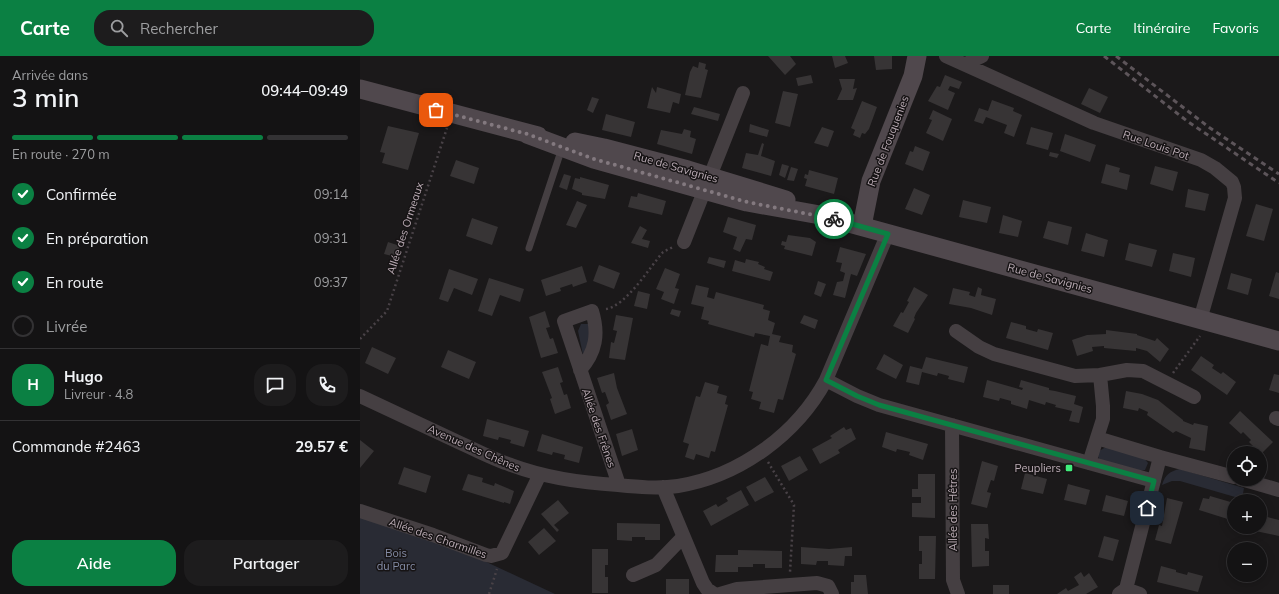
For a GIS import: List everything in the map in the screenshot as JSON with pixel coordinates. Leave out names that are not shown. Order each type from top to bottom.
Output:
[{"type":"street","name":"Rue de Fouquenies","points":[[862,226],[871,181],[913,76],[917,56]]},
{"type":"street","name":"Rue Louis Pot","points":[[946,56],[1094,123],[1201,160],[1215,168],[1232,182],[1235,198],[1204,321]]},
{"type":"street","points":[[966,64],[982,56]]},
{"type":"street","name":"Rue de Savignies","points":[[360,89],[564,144],[604,148],[707,183],[774,195],[820,215],[1279,341]]},
{"type":"street","points":[[684,242],[743,93]]},
{"type":"street","name":"Avenue des Chênes","points":[[360,396],[500,461],[540,474],[584,483],[663,487],[691,483],[714,475],[762,451],[800,419],[813,403],[826,380],[888,234]]},
{"type":"street","points":[[956,331],[979,347],[994,354],[1075,376],[1100,375],[1135,370],[1150,373],[1194,397]]},
{"type":"street","name":"Allée des Frênes","points":[[580,370],[619,485]]},
{"type":"street","points":[[1089,463],[1098,438],[1103,412],[1100,375]]},
{"type":"street","points":[[826,380],[869,402],[1154,481]]},
{"type":"street","name":"Allée des Hêtres","points":[[952,425],[953,580],[958,594]]},
{"type":"street","points":[[1098,438],[1227,475]]},
{"type":"street","points":[[1140,594],[1122,592],[1160,456]]},
{"type":"street","name":"Allée des Charmilles","points":[[360,511],[433,535],[486,556],[497,556],[502,553],[540,474]]},
{"type":"street","points":[[1265,486],[1279,490]]},
{"type":"street","points":[[663,487],[703,583],[707,589],[714,594]]},
{"type":"street","points":[[633,575],[656,566],[683,537]]},
{"type":"street","points":[[720,594],[737,589],[821,583],[828,586],[832,594]]},
{"type":"lane","points":[[529,248],[564,144]]},
{"type":"path","name":"Allée des Ormeaux","points":[[360,339],[387,311],[452,114]]},
{"type":"path","points":[[622,301],[663,252],[684,242]]},
{"type":"path","points":[[1166,382],[1202,335],[1204,321]]},
{"type":"path","points":[[762,451],[794,505],[789,585]]},
{"type":"path","points":[[489,594],[502,553]]},
{"type":"green space","points":[[581,324],[588,324],[591,332],[588,353],[583,355],[578,331]]},
{"type":"green space","points":[[1106,447],[1144,458],[1148,463],[1145,470],[1137,471],[1100,460],[1097,455],[1099,451]]},
{"type":"green space","points":[[1180,469],[1227,483],[1227,486],[1244,488],[1243,494],[1227,495],[1180,481],[1172,481],[1162,485],[1168,474]]},
{"type":"green space","name":"Bois du Parc","points":[[360,508],[435,538],[555,594],[360,594]]},
{"type":"building","points":[[768,56],[790,56],[796,64],[785,75]]},
{"type":"building","points":[[832,56],[845,56],[848,63],[835,68]]},
{"type":"building","points":[[874,56],[892,56],[892,69],[876,70]]},
{"type":"building","points":[[699,62],[706,64],[705,69],[708,70],[701,98],[685,95],[690,72],[693,66],[698,68]]},
{"type":"building","points":[[811,75],[813,83],[798,86],[796,78]]},
{"type":"building","points":[[945,75],[962,82],[959,89],[950,86],[948,90],[955,93],[948,110],[928,101],[937,86],[940,87]]},
{"type":"building","points":[[839,79],[855,79],[853,89],[857,88],[853,100],[837,100],[842,89]]},
{"type":"building","points":[[652,87],[656,93],[657,87],[681,94],[679,104],[673,102],[670,113],[647,108]]},
{"type":"building","points":[[1089,88],[1108,97],[1100,113],[1081,104]]},
{"type":"building","points":[[783,91],[798,94],[790,127],[775,123]]},
{"type":"building","points":[[592,97],[599,99],[593,113],[587,110]]},
{"type":"building","points":[[992,100],[1014,108],[1013,111],[1022,115],[1014,137],[1004,133],[1007,125],[986,117],[983,124],[974,121],[979,108],[988,111]]},
{"type":"building","points":[[862,101],[877,107],[869,129],[865,134],[862,133],[860,138],[853,135],[855,130],[851,128]]},
{"type":"building","points":[[694,107],[720,114],[718,121],[691,114]]},
{"type":"building","points":[[933,110],[952,119],[943,141],[926,133],[932,120],[929,119]]},
{"type":"building","points":[[606,114],[635,122],[631,137],[602,130]]},
{"type":"building","points":[[750,124],[769,130],[767,137],[749,132]]},
{"type":"building","points":[[388,126],[419,133],[408,170],[382,163],[385,153],[380,152]]},
{"type":"building","points":[[822,127],[834,131],[828,147],[814,143]]},
{"type":"building","points":[[1031,127],[1053,133],[1048,150],[1026,144]]},
{"type":"building","points":[[684,129],[691,131],[690,137],[696,139],[692,154],[657,144],[661,130],[682,134]]},
{"type":"building","points":[[1065,134],[1096,145],[1090,162],[1060,151]]},
{"type":"building","points":[[762,143],[764,144],[761,156],[775,161],[771,176],[742,168],[746,153],[758,155]]},
{"type":"building","points":[[915,146],[930,152],[923,171],[905,164],[910,151],[913,152]]},
{"type":"building","points":[[1050,152],[1059,154],[1057,158],[1049,156]]},
{"type":"building","points":[[456,160],[479,168],[474,184],[450,176]]},
{"type":"building","points":[[782,164],[789,166],[785,178],[779,175]]},
{"type":"building","points":[[1106,164],[1120,168],[1119,172],[1130,175],[1127,190],[1101,183]]},
{"type":"building","points":[[1155,166],[1178,172],[1173,191],[1150,184]]},
{"type":"building","points":[[791,167],[798,169],[794,181],[787,180]]},
{"type":"building","points":[[809,170],[838,178],[834,194],[805,186],[807,179],[804,178],[805,174],[808,175]]},
{"type":"building","points":[[564,174],[571,176],[567,190],[559,187]]},
{"type":"building","points":[[580,177],[609,185],[605,199],[582,195],[582,193],[572,189],[575,178],[580,179]]},
{"type":"building","points":[[914,188],[930,195],[922,215],[905,209]]},
{"type":"building","points":[[1188,189],[1209,194],[1205,211],[1185,207]]},
{"type":"building","points":[[638,193],[666,201],[662,215],[628,207],[631,196],[637,197]]},
{"type":"building","points":[[963,200],[991,207],[987,223],[959,217]]},
{"type":"building","points":[[577,201],[587,205],[576,228],[566,225]]},
{"type":"building","points":[[1256,204],[1273,209],[1264,241],[1246,236]]},
{"type":"building","points":[[1003,215],[1022,221],[1018,237],[999,233]]},
{"type":"building","points":[[728,217],[756,225],[752,240],[746,239],[740,252],[733,249],[737,237],[723,232]]},
{"type":"building","points":[[472,218],[498,227],[492,245],[466,236]]},
{"type":"building","points":[[1048,221],[1072,227],[1068,245],[1043,238]]},
{"type":"building","points":[[640,226],[647,230],[642,239],[650,241],[648,248],[631,243]]},
{"type":"building","points":[[1086,233],[1108,240],[1104,257],[1081,251]]},
{"type":"building","points":[[788,235],[810,238],[816,242],[812,256],[784,249],[785,246],[781,245],[782,241],[786,242]]},
{"type":"building","points":[[388,242],[400,246],[396,257],[384,254]]},
{"type":"building","points":[[1129,243],[1157,250],[1152,267],[1125,260]]},
{"type":"building","points":[[840,247],[866,254],[857,276],[851,274],[845,298],[833,295],[837,282],[843,281],[845,273],[840,271],[842,263],[836,262]]},
{"type":"building","points":[[1173,253],[1195,258],[1191,277],[1169,271]]},
{"type":"building","points":[[709,257],[726,261],[724,268],[707,263]]},
{"type":"building","points":[[746,259],[759,262],[758,264],[765,267],[764,269],[773,272],[770,281],[732,271],[735,260],[745,263]]},
{"type":"building","points":[[599,265],[620,273],[614,289],[593,281]]},
{"type":"building","points":[[582,266],[587,282],[573,287],[572,284],[560,288],[561,291],[546,296],[541,280]]},
{"type":"building","points":[[665,268],[680,274],[675,288],[679,289],[674,304],[661,299],[664,292],[656,289]]},
{"type":"building","points":[[449,269],[478,279],[472,295],[454,288],[448,302],[439,299]]},
{"type":"building","points":[[1276,272],[1279,273],[1279,299],[1269,296]]},
{"type":"building","points":[[1231,273],[1252,279],[1248,295],[1227,289]]},
{"type":"building","points":[[489,278],[524,289],[520,302],[500,295],[492,316],[478,311]]},
{"type":"building","points":[[818,281],[826,284],[821,297],[814,294]]},
{"type":"building","points":[[696,285],[709,288],[707,297],[714,299],[716,292],[764,305],[763,309],[770,311],[768,320],[775,323],[772,334],[781,336],[779,342],[793,345],[792,352],[796,354],[783,400],[778,399],[774,413],[759,409],[761,402],[751,399],[753,392],[749,391],[761,344],[768,346],[770,336],[755,333],[754,337],[708,324],[709,321],[701,319],[704,307],[691,304]]},
{"type":"building","points":[[914,287],[928,295],[916,313],[915,319],[908,333],[893,326],[909,302],[907,301]]},
{"type":"building","points":[[978,287],[982,289],[981,295],[996,299],[992,315],[971,308],[949,304],[953,288],[970,292],[969,295],[975,297]]},
{"type":"building","points":[[638,291],[650,294],[647,309],[634,306]]},
{"type":"building","points":[[672,309],[681,311],[679,317],[670,314]]},
{"type":"building","points":[[545,311],[550,327],[546,328],[550,339],[553,338],[558,353],[541,358],[529,317]]},
{"type":"building","points":[[616,315],[633,318],[625,360],[609,358],[611,342],[614,343],[617,331],[613,330]]},
{"type":"building","points":[[804,315],[818,320],[815,329],[800,323]]},
{"type":"building","points":[[1011,322],[1026,326],[1026,329],[1037,332],[1038,329],[1053,333],[1048,350],[1006,338]]},
{"type":"building","points":[[1106,330],[1137,334],[1155,341],[1157,338],[1169,349],[1160,362],[1147,351],[1136,348],[1136,351],[1104,348],[1104,346],[1092,347],[1093,351],[1077,356],[1072,340],[1087,335],[1106,334]]},
{"type":"building","points":[[372,347],[396,358],[388,374],[365,363]]},
{"type":"building","points":[[448,350],[476,362],[469,379],[441,367]]},
{"type":"building","points":[[884,354],[903,365],[896,379],[876,369]]},
{"type":"building","points":[[1201,356],[1214,365],[1212,368],[1221,374],[1223,372],[1236,382],[1227,395],[1191,370]]},
{"type":"building","points":[[926,357],[968,367],[964,383],[948,379],[949,376],[938,373],[937,376],[922,372],[919,385],[906,382],[910,366],[922,369]]},
{"type":"building","points":[[558,367],[563,382],[560,383],[564,395],[567,394],[571,408],[555,414],[550,399],[552,398],[542,372]]},
{"type":"building","points":[[614,373],[617,388],[627,414],[611,420],[606,405],[609,403],[605,392],[602,393],[597,378]]},
{"type":"building","points":[[1274,374],[1279,375],[1279,393],[1269,390]]},
{"type":"building","points":[[987,380],[1022,390],[1023,388],[1019,387],[1021,380],[1049,388],[1049,390],[1076,396],[1074,404],[1083,407],[1079,423],[1069,421],[1072,411],[1055,407],[1056,405],[1046,402],[1045,405],[1029,400],[1027,409],[1011,404],[1011,401],[1000,398],[999,401],[983,397]]},
{"type":"building","points":[[705,382],[719,386],[717,393],[727,396],[725,404],[728,405],[715,452],[711,451],[709,458],[696,454],[694,460],[685,457],[689,444],[683,442],[696,396],[700,397]]},
{"type":"building","points":[[1126,391],[1142,394],[1158,400],[1183,421],[1193,425],[1194,423],[1208,426],[1205,451],[1189,448],[1191,438],[1176,431],[1173,433],[1147,415],[1148,412],[1139,408],[1138,411],[1123,408]]},
{"type":"building","points":[[1240,411],[1273,442],[1267,448],[1267,446],[1253,446],[1249,442],[1251,440],[1243,432],[1241,434],[1229,423]]},
{"type":"building","points":[[487,419],[529,431],[524,447],[510,443],[511,440],[499,437],[498,440],[483,436]]},
{"type":"building","points":[[844,427],[846,430],[851,428],[856,439],[838,450],[840,453],[820,464],[812,449],[832,438],[830,436]]},
{"type":"building","points":[[632,429],[638,450],[622,456],[616,434]]},
{"type":"building","points":[[886,432],[928,444],[923,460],[909,455],[910,452],[897,449],[896,452],[882,447]]},
{"type":"building","points":[[542,434],[583,447],[579,463],[564,459],[565,455],[553,452],[552,455],[537,451]]},
{"type":"building","points":[[360,440],[374,451],[360,468]]},
{"type":"building","points":[[800,456],[808,470],[789,481],[781,466]]},
{"type":"building","points":[[982,461],[998,466],[994,481],[991,480],[987,492],[991,493],[987,508],[971,504]]},
{"type":"building","points":[[404,467],[431,476],[426,493],[398,484]]},
{"type":"building","points":[[1025,473],[1047,479],[1043,494],[1021,489]]},
{"type":"building","points":[[468,474],[483,478],[482,482],[494,486],[495,483],[514,491],[510,504],[462,490]]},
{"type":"building","points":[[918,474],[935,474],[935,518],[912,517],[912,503],[921,503],[921,497],[912,497],[912,489],[918,489]]},
{"type":"building","points":[[765,477],[774,492],[755,502],[746,487]]},
{"type":"building","points":[[1068,484],[1090,490],[1086,505],[1064,500]]},
{"type":"building","points":[[741,490],[749,505],[711,526],[703,511],[716,504],[718,507],[728,501],[726,498]]},
{"type":"building","points":[[1106,495],[1128,501],[1124,516],[1102,511]]},
{"type":"building","points":[[1210,496],[1227,501],[1227,519],[1199,510],[1203,498],[1209,499]]},
{"type":"building","points":[[1167,498],[1183,502],[1171,544],[1155,540],[1159,525],[1162,526]]},
{"type":"building","points":[[558,500],[569,513],[554,525],[559,530],[557,532],[541,514]]},
{"type":"building","points":[[1267,517],[1279,520],[1279,536],[1267,533]]},
{"type":"building","points":[[617,523],[660,524],[660,540],[645,540],[645,537],[632,537],[632,541],[617,540]]},
{"type":"building","points":[[971,524],[988,524],[989,539],[985,538],[985,551],[989,551],[989,566],[972,567]]},
{"type":"building","points":[[544,528],[556,541],[539,555],[528,542]]},
{"type":"building","points":[[919,536],[936,536],[935,579],[919,579],[919,564],[922,564],[922,551],[919,551]]},
{"type":"building","points":[[1104,536],[1119,540],[1113,561],[1098,557]]},
{"type":"building","points":[[801,547],[829,549],[852,547],[852,556],[845,556],[844,566],[828,565],[828,561],[817,561],[816,565],[801,564]]},
{"type":"building","points":[[592,549],[608,549],[608,565],[605,565],[605,577],[608,577],[608,593],[592,593]]},
{"type":"building","points":[[738,550],[782,551],[782,568],[765,568],[765,564],[753,564],[753,567],[738,567],[738,572],[715,572],[716,555],[738,555]]},
{"type":"building","points":[[1161,566],[1187,575],[1188,572],[1203,576],[1198,592],[1157,582]]},
{"type":"building","points":[[1081,572],[1084,577],[1089,573],[1098,587],[1086,594],[1057,594],[1066,588],[1068,591],[1079,585],[1074,577]]},
{"type":"building","points":[[854,575],[866,575],[868,594],[851,594],[851,582],[854,582]]},
{"type":"building","points":[[666,579],[689,579],[689,594],[666,594]]},
{"type":"building","points":[[993,585],[1009,585],[1009,594],[993,594]]},
{"type":"railway","points":[[1104,56],[1187,121],[1279,183]]},
{"type":"railway","points":[[1116,56],[1210,128],[1279,174]]},
{"type":"way so far","points":[[436,110],[527,134],[594,159],[747,202],[820,215],[834,219]]},
{"type":"place","name":"Peupliers","points":[[1069,468]]},
{"type":"route","points":[[834,219],[888,234],[826,380],[869,402],[1154,481],[1147,508]]}]
